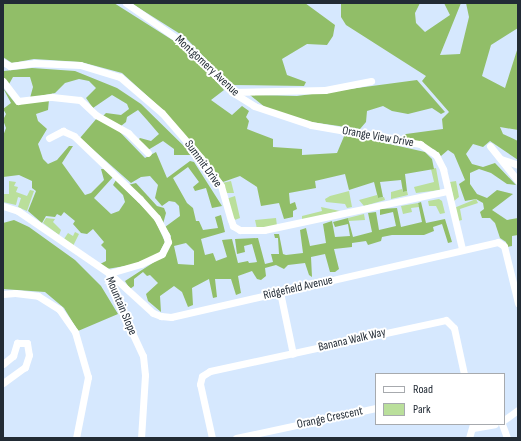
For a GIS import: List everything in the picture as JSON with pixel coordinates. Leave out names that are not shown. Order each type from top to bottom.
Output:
[{"type":"street","name":"Montgomery Avenue","points":[[126,3],[188,47],[232,92],[269,113]]},
{"type":"street","name":"Summit Drive","points":[[3,62],[10,66],[34,63],[80,65],[120,77],[162,113],[201,158],[221,186],[233,226],[240,230],[264,230],[447,191]]},
{"type":"street","points":[[232,92],[325,90],[371,81]]},
{"type":"street","points":[[3,82],[18,101],[52,97],[80,100],[96,115],[128,133],[148,153]]},
{"type":"street","name":"Orange View Drive","points":[[269,113],[311,125],[420,144],[436,155],[443,169],[462,249]]},
{"type":"street","points":[[49,138],[63,132],[74,136],[140,199],[156,218],[166,235],[168,242],[162,254],[141,264],[109,273]]},
{"type":"street","points":[[490,146],[518,181]]},
{"type":"street","points":[[499,158],[518,165]]},
{"type":"street","name":"Mountain Slope","points":[[3,206],[18,211],[109,273],[110,285],[143,356],[145,375],[141,438]]},
{"type":"street","name":"Ridgefield Avenue","points":[[109,273],[153,313],[171,317],[462,249],[502,242],[518,303]]},
{"type":"street","points":[[280,292],[293,354]]},
{"type":"street","points":[[3,294],[15,293],[38,296],[59,309],[75,332],[88,377],[76,438]]},
{"type":"street","name":"Banana Walk Way","points":[[212,438],[200,384],[202,376],[210,371],[446,320],[454,328],[464,373]]},
{"type":"street","points":[[3,364],[13,356],[18,343],[27,343],[30,348],[25,367],[3,383]]},
{"type":"street","name":"Orange Crescent","points":[[236,438],[375,408]]},
{"type":"street","points":[[505,419],[518,410]]},
{"type":"street","points":[[470,438],[473,426],[484,425]]},
{"type":"street","points":[[502,425],[507,438]]},
{"type":"green space","points":[[3,3],[114,3],[185,48],[224,90],[211,100],[232,115],[242,106],[249,111],[246,117],[249,121],[247,129],[273,139],[273,147],[302,149],[302,155],[337,153],[345,134],[425,152],[432,159],[434,169],[405,174],[407,191],[403,192],[401,180],[380,182],[383,197],[378,198],[374,182],[349,190],[345,174],[315,181],[316,188],[289,193],[290,204],[295,202],[297,209],[293,211],[293,217],[284,219],[279,203],[261,206],[257,187],[240,176],[223,182],[165,112],[122,73],[81,62],[34,59],[12,63],[3,57]]},
{"type":"green space","points":[[131,3],[305,3],[335,25],[333,36],[327,45],[307,44],[282,59],[287,75],[306,82],[304,86],[231,85],[185,37]]},
{"type":"green space","points":[[341,3],[420,3],[415,13],[416,23],[425,32],[450,15],[444,3],[461,3],[440,55],[460,54],[469,17],[466,3],[518,3],[518,28],[491,45],[482,76],[505,88],[518,47],[518,130],[500,127],[503,134],[518,141],[518,160],[490,141],[483,147],[473,144],[466,154],[472,164],[483,167],[495,163],[516,185],[507,184],[491,173],[479,169],[470,173],[470,184],[477,194],[487,198],[497,190],[513,194],[492,210],[507,220],[518,218],[518,235],[512,236],[512,246],[507,247],[506,242],[500,238],[495,223],[490,218],[482,218],[480,212],[484,209],[483,203],[476,199],[465,201],[459,184],[465,180],[454,154],[448,150],[441,156],[435,150],[403,137],[406,134],[443,129],[442,119],[449,112],[422,81],[426,76],[346,25],[341,17]]},
{"type":"green space","points":[[32,68],[75,71],[117,88],[141,104],[193,155],[174,155],[174,149],[163,141],[148,150],[138,140],[140,138],[151,141],[159,134],[138,110],[127,117],[126,122],[121,126],[103,116],[106,113],[121,115],[129,109],[127,104],[112,95],[93,108],[86,98],[96,88],[89,81],[79,79],[65,83],[55,93],[30,98],[33,87],[30,77],[13,77],[8,86],[3,78],[4,71]]},
{"type":"green space","points":[[417,80],[445,112],[441,114],[432,108],[408,114],[392,111],[383,106],[367,111],[366,122],[360,129],[311,122],[266,108],[250,95],[297,96]]},
{"type":"green space","points":[[3,88],[15,103],[49,100],[48,110],[36,114],[38,121],[47,129],[38,144],[43,159],[48,164],[57,160],[69,146],[73,146],[62,163],[85,195],[91,193],[104,180],[101,169],[105,169],[113,177],[94,198],[111,214],[119,211],[125,202],[123,195],[113,185],[116,180],[154,218],[165,242],[159,253],[137,264],[107,269],[100,264],[106,261],[106,250],[101,245],[104,242],[93,229],[87,234],[81,233],[73,224],[75,221],[64,212],[61,216],[57,214],[55,217],[46,216],[42,223],[28,211],[36,191],[32,188],[32,181],[19,175],[3,177],[3,136],[6,128],[3,120],[6,114],[3,109],[11,103]]},
{"type":"green space","points":[[97,118],[114,126],[145,158],[156,152],[167,178],[190,161],[194,162],[222,206],[212,208],[206,188],[195,191],[193,187],[199,182],[188,167],[173,178],[187,203],[193,208],[196,221],[199,221],[203,230],[218,228],[215,217],[221,215],[225,232],[201,239],[205,255],[213,253],[216,261],[227,257],[222,240],[232,239],[238,263],[248,261],[249,263],[257,262],[252,244],[244,246],[245,252],[237,254],[235,239],[258,238],[265,264],[273,262],[271,254],[279,254],[278,238],[275,238],[274,234],[279,234],[283,254],[286,255],[303,253],[300,230],[306,228],[310,246],[326,243],[323,224],[332,221],[335,237],[350,236],[348,224],[335,227],[333,222],[348,218],[353,237],[372,232],[368,213],[376,212],[379,230],[396,226],[393,212],[380,215],[380,209],[397,208],[401,227],[422,222],[418,203],[421,202],[426,223],[445,219],[452,242],[448,243],[442,224],[433,227],[434,231],[424,235],[392,235],[382,237],[381,241],[368,245],[366,241],[352,243],[352,247],[334,249],[339,269],[335,272],[330,272],[325,254],[311,257],[312,277],[309,275],[305,263],[288,265],[284,269],[276,265],[265,268],[266,276],[261,280],[257,279],[252,271],[238,276],[241,293],[236,295],[231,279],[215,279],[217,297],[213,298],[209,279],[192,288],[193,305],[188,307],[182,292],[174,286],[160,296],[161,312],[148,301],[146,294],[158,283],[150,275],[147,276],[143,272],[134,279],[134,286],[130,289],[125,281],[165,255],[171,236],[165,227],[180,216],[179,206],[175,202],[169,201],[162,206],[155,198],[158,185],[150,176],[141,177],[131,183],[80,138]],"holes":[[[186,243],[194,251],[194,265],[178,264],[174,246]]]},
{"type":"green space","points":[[436,168],[440,190],[416,193],[414,187],[434,182],[431,169]]},
{"type":"green space","points":[[9,181],[16,182],[14,186],[18,187],[16,192],[27,196],[30,190],[34,191],[27,211],[18,207],[21,198],[18,197],[16,205],[3,202],[4,194],[9,194]]},
{"type":"green space","points":[[231,181],[234,193],[226,193],[222,183]]},
{"type":"green space","points":[[456,181],[459,197],[454,201],[450,182]]},
{"type":"green space","points":[[136,183],[157,206],[164,208],[166,213],[163,224],[128,185]]},
{"type":"green space","points":[[402,189],[403,192],[407,191],[408,195],[391,199],[391,192]]},
{"type":"green space","points":[[349,191],[352,207],[347,208],[345,204],[326,202],[325,199],[330,196]]},
{"type":"green space","points":[[377,195],[378,198],[384,197],[385,200],[364,206],[359,200]]},
{"type":"green space","points":[[235,196],[240,218],[232,221],[226,199]]},
{"type":"green space","points":[[439,199],[442,201],[445,213],[440,214],[436,206],[429,206],[428,201]]},
{"type":"green space","points":[[476,199],[478,203],[460,209],[462,220],[458,221],[454,208]]},
{"type":"green space","points":[[418,203],[419,207],[411,208],[412,212],[403,214],[401,206]]},
{"type":"green space","points":[[321,207],[340,211],[302,220],[302,216],[322,211]]},
{"type":"green space","points":[[364,214],[365,220],[349,221],[348,218]]},
{"type":"green space","points":[[46,218],[55,219],[53,222],[61,230],[59,235],[43,223]]},
{"type":"green space","points":[[276,218],[277,226],[257,229],[255,220]]},
{"type":"green space","points":[[14,220],[29,227],[75,260],[101,286],[118,314],[78,331],[64,308],[45,292],[3,289],[3,223]]},
{"type":"green space","points":[[75,232],[79,234],[73,246],[64,239],[68,233],[73,236]]}]
